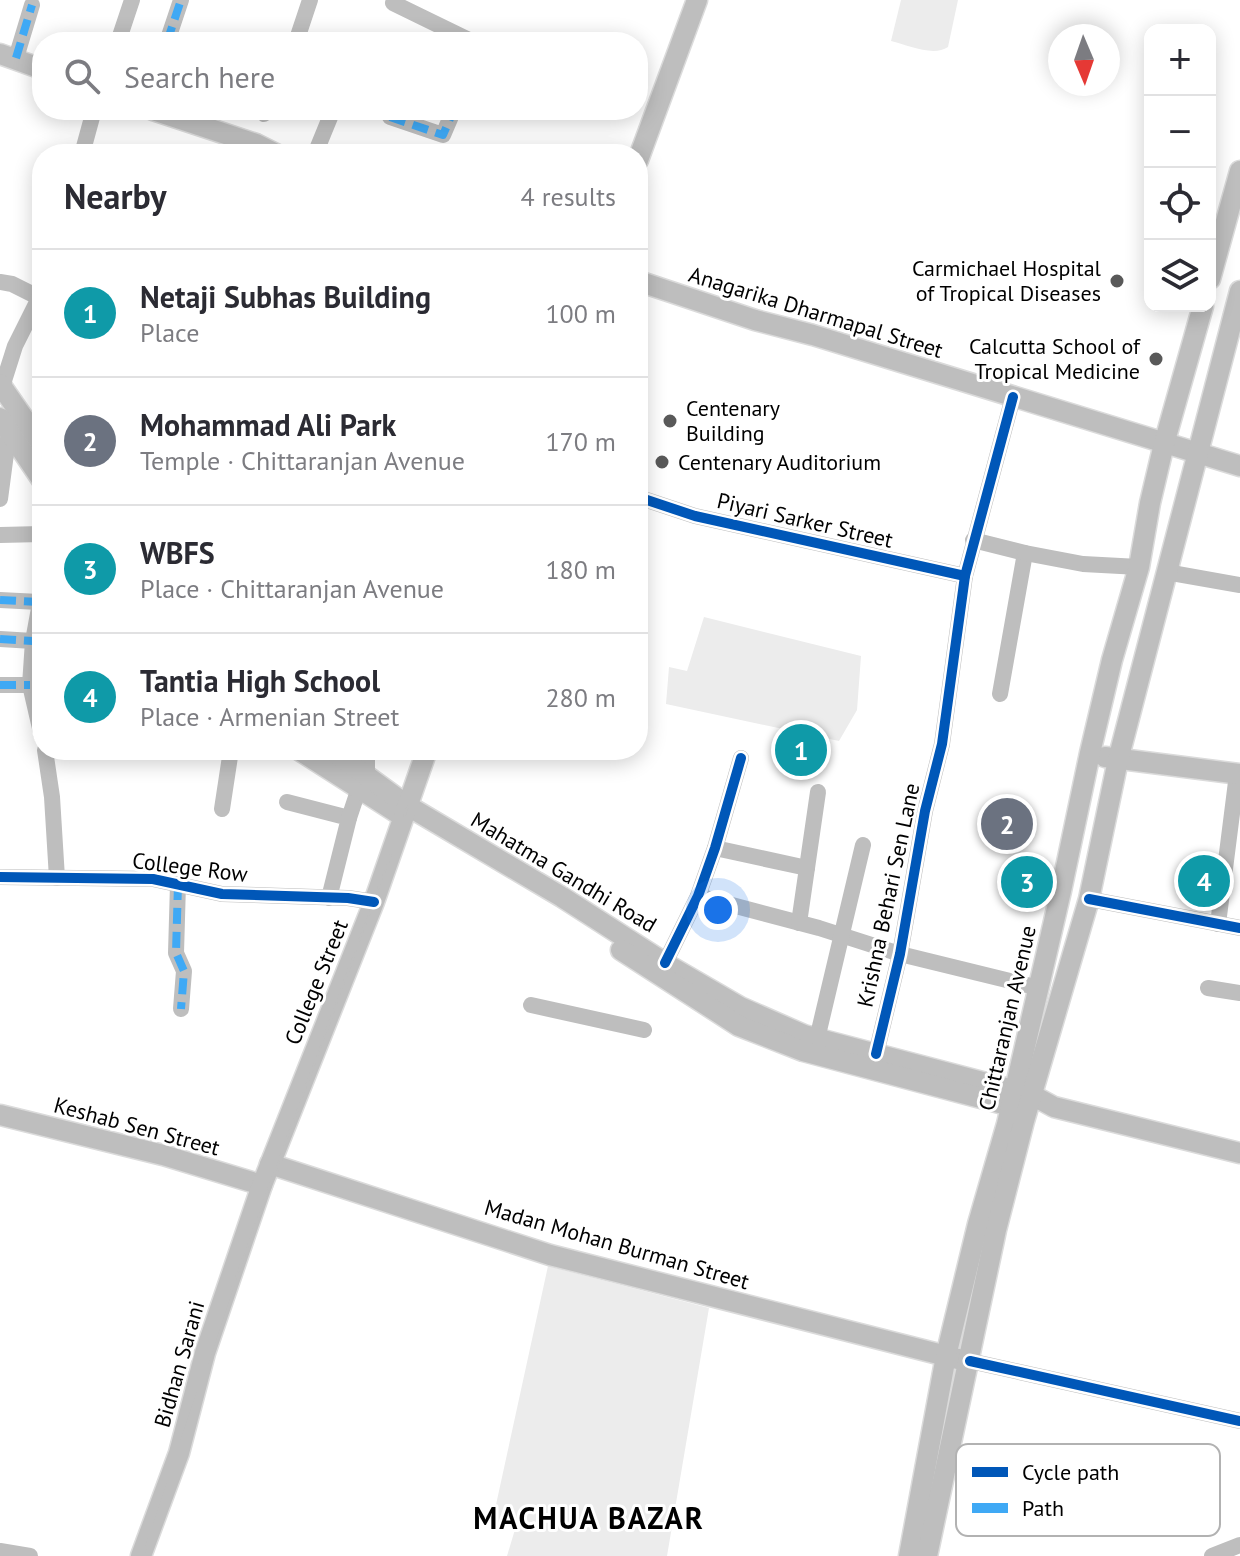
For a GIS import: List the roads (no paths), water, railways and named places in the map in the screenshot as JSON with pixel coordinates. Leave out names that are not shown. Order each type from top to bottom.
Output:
[{"type":"main road","points":[[644,144],[697,0]]},
{"type":"main road","points":[[8,56],[32,65]]},
{"type":"main road","points":[[177,120],[235,144]]},
{"type":"main road","points":[[1216,257],[1240,171]]},
{"type":"main road","name":"Anagarika Dharmapal Street","points":[[648,284],[755,320],[1240,466]]},
{"type":"main road","points":[[920,1555],[970,1361],[1022,1110],[1089,899],[1118,760],[1240,291]]},
{"type":"main road","name":"Chittaranjan Avenue","points":[[920,1555],[946,1356],[978,1224],[1022,1110],[1039,988],[1090,753],[1112,660],[1139,567],[1164,444],[1201,312]]},
{"type":"main road","points":[[1,386],[32,456]]},
{"type":"main road","points":[[1090,753],[1118,760],[1239,774]]},
{"type":"main road","name":"Mahatma Gandhi Road","points":[[320,760],[363,781],[739,1026],[803,1051],[1022,1110],[1054,1107],[1240,1153]]},
{"type":"main road","name":"Mahatma Gandhi Road","points":[[341,760],[363,781]]},
{"type":"main road","name":"College Street","points":[[262,1185],[275,1165],[424,760]]},
{"type":"main road","name":"Mahatma Gandhi Road","points":[[406,811],[562,897],[740,1007],[817,1039],[876,1054],[1022,1110]]},
{"type":"main road","name":"Keshab Sen Street","points":[[0,1115],[163,1155],[262,1185]]},
{"type":"main road","name":"Madan Mohan Burman Street","points":[[275,1165],[550,1255],[970,1361]]},
{"type":"main road","name":"Bidhan Sarani","points":[[141,1556],[179,1453],[205,1353],[262,1185]]},
{"type":"street","points":[[121,32],[132,0]]},
{"type":"street","points":[[170,32],[181,0]]},
{"type":"street","points":[[299,32],[310,0]]},
{"type":"street","points":[[393,3],[437,32]]},
{"type":"street","points":[[8,56],[32,5]]},
{"type":"street","points":[[85,144],[91,120]]},
{"type":"street","points":[[319,144],[329,120]]},
{"type":"street","points":[[399,120],[443,135],[449,120]]},
{"type":"street","points":[[0,282],[32,292]]},
{"type":"street","points":[[1,386],[15,346],[32,313]]},
{"type":"street","name":"Krishna Behari Sen Lane","points":[[876,1054],[900,954],[925,811],[942,744],[965,576],[1013,397]]},
{"type":"street","points":[[0,497],[18,423]]},
{"type":"street","name":"Piyari Sarker Street","points":[[648,500],[695,516],[965,576]]},
{"type":"street","points":[[0,535],[32,534]]},
{"type":"street","points":[[973,540],[1083,564],[1139,567]]},
{"type":"street","points":[[1000,694],[1025,553]]},
{"type":"street","points":[[1166,572],[1240,585]]},
{"type":"street","points":[[0,600],[32,598]]},
{"type":"street","points":[[0,639],[32,641]]},
{"type":"street","points":[[32,656],[32,694]]},
{"type":"street","points":[[0,685],[30,685]]},
{"type":"street","points":[[665,963],[698,896],[741,758]]},
{"type":"street","points":[[46,760],[57,878]]},
{"type":"street","points":[[222,809],[229,760]]},
{"type":"street","points":[[329,898],[349,818],[363,781],[366,760]]},
{"type":"street","points":[[1218,924],[1239,774]]},
{"type":"street","points":[[799,923],[818,792]]},
{"type":"street","points":[[287,802],[349,818]]},
{"type":"street","points":[[817,1039],[863,845]]},
{"type":"street","points":[[715,848],[807,868]]},
{"type":"street","name":"College Row","points":[[0,877],[153,879],[222,894],[374,902]]},
{"type":"street","points":[[178,884],[176,953],[184,971],[181,1009]]},
{"type":"street","points":[[698,896],[900,954],[1039,988]]},
{"type":"street","points":[[1089,899],[1240,928]]},
{"type":"street","points":[[1208,988],[1240,993]]},
{"type":"street","points":[[531,1005],[644,1030]]},
{"type":"street","points":[[970,1361],[1240,1421]]},
{"type":"street","points":[[1212,1556],[1240,1545]]},
{"type":"street","points":[[0,1551],[30,1556]]},
{"type":"tram line","points":[[404,817],[408,806]]},
{"type":"tram line","points":[[143,1556],[232,1289],[391,854]]},
{"type":"place","name":"Carmichael Hospital of Tropical Diseases","points":[[1117,281]]},
{"type":"place","name":"Calcutta School of Tropical Medicine","points":[[1156,359]]},
{"type":"place","name":"Centenary Building","points":[[670,421]]},
{"type":"place","name":"Centenary Auditorium","points":[[662,462]]},
{"type":"place","name":"Netaji Subhas Building","points":[[801,750]]},
{"type":"place","name":"Mohammad Ali Park","points":[[1007,824]]},
{"type":"place","name":"Tantia High School","points":[[1204,881]]},
{"type":"place","name":"WBFS","points":[[1027,882]]},
{"type":"district","name":"MACHUA BAZAR","points":[[589,1519]]}]
